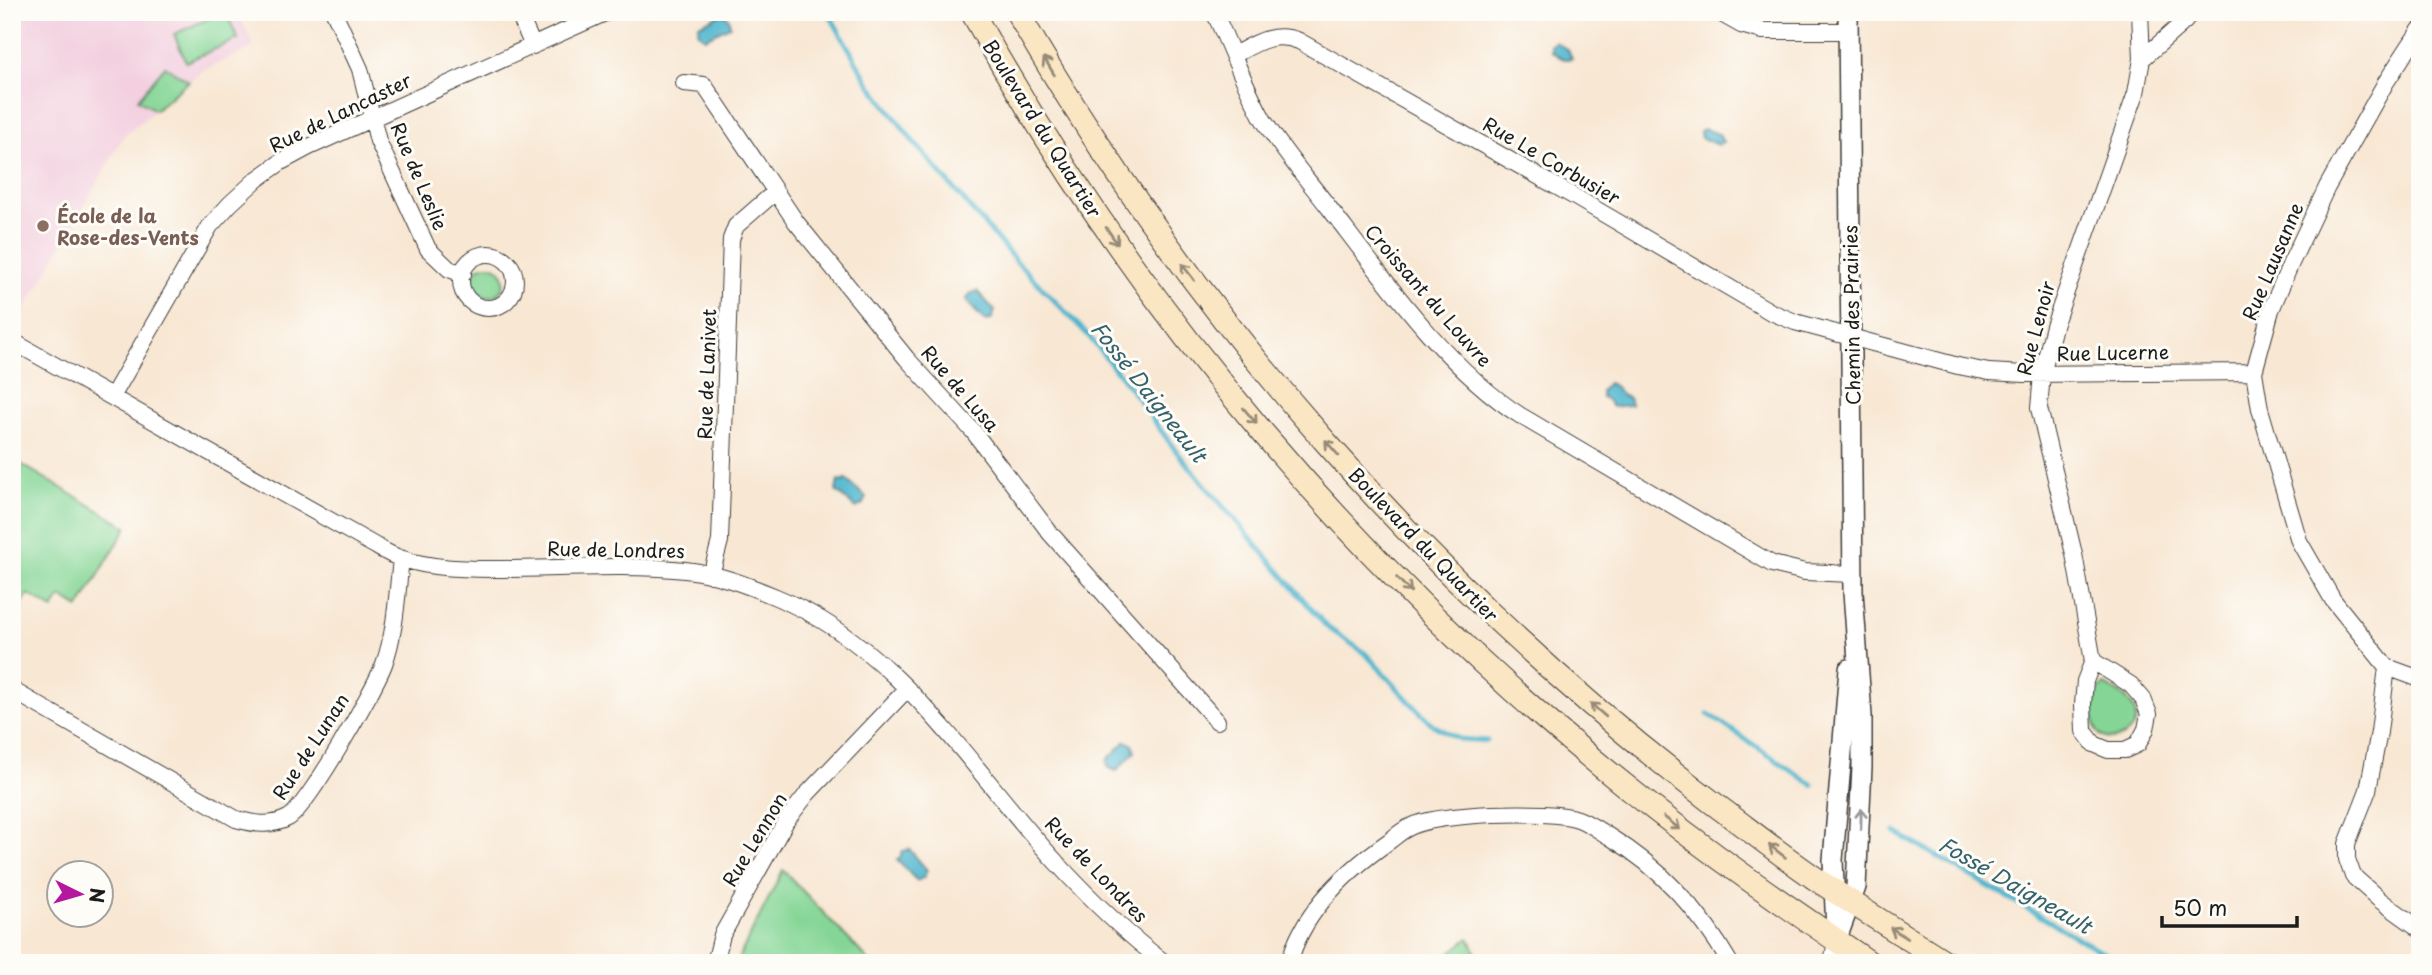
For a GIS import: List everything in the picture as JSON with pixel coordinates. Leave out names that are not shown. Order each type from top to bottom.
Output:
[{"type":"main road","name":"Boulevard du Quartier","points":[[972,12],[1025,104],[1125,255],[1209,366],[1333,511],[1438,619],[1559,731],[1834,952],[1870,963]]},
{"type":"main road","name":"Boulevard du Quartier","points":[[1017,12],[1083,120],[1162,236],[1265,370],[1386,508],[1504,626],[1611,722],[1735,819],[1842,896],[1947,963]]},
{"type":"street","name":"Rue de Leslie","points":[[334,12],[360,69],[378,141],[428,249],[449,269],[463,274]]},
{"type":"street","points":[[518,12],[533,46]]},
{"type":"street","name":"Rue de Lancaster","points":[[112,397],[200,242],[230,204],[281,162],[373,117],[607,12]]},
{"type":"street","name":"Croissant du Louvre","points":[[1214,12],[1261,115],[1296,164],[1398,296],[1490,395],[1772,564],[1805,572],[1853,574]]},
{"type":"street","points":[[1718,12],[1741,25],[1763,31],[1847,22]]},
{"type":"street","name":"Rue Lenoir","points":[[2093,661],[2131,685],[2143,699],[2149,714],[2147,729],[2138,744],[2125,750],[2108,750],[2094,744],[2084,731],[2085,681],[2093,661],[2074,554],[2039,408],[2042,374],[2054,326],[2136,93],[2142,59],[2140,12]]},
{"type":"street","points":[[2142,59],[2185,21],[2190,12]]},
{"type":"street","name":"Chemin des Prairies","points":[[1834,952],[1842,896],[1833,860],[1854,617],[1847,22]]},
{"type":"street","name":"Rue Lausanne","points":[[2420,30],[2386,82],[2327,187],[2271,310],[2254,372],[2269,442],[2299,541],[2333,600],[2387,667],[2420,680]]},
{"type":"street","name":"Rue Le Corbusier","points":[[1234,55],[1273,36],[1299,41],[1771,312],[1796,323],[1851,336]]},
{"type":"street","name":"Rue de Lusa","points":[[684,83],[704,85],[796,222],[907,359],[972,431],[1050,533],[1217,721]]},
{"type":"street","name":"Rue de Lanivet","points":[[711,575],[720,541],[731,239],[736,226],[775,192]]},
{"type":"street","name":"Rue Lucerne","points":[[1851,336],[1971,369],[2004,373],[2254,372]]},
{"type":"street","name":"Rue de Londres","points":[[12,341],[401,559],[469,569],[631,567],[687,570],[711,575],[776,597],[837,628],[873,656],[932,713],[1056,862],[1119,924],[1165,963]]},
{"type":"street","name":"Rue de Lunan","points":[[12,690],[236,820],[251,823],[278,822],[291,816],[302,804],[344,738],[384,664],[391,639],[401,559]]},
{"type":"street","points":[[2387,667],[2368,790],[2347,844],[2347,859],[2353,876],[2381,901],[2420,929]]},
{"type":"street","name":"Rue Lennon","points":[[715,963],[722,935],[786,821],[807,794],[908,689]]},
{"type":"street","points":[[1289,963],[1307,920],[1346,874],[1410,826],[1444,819],[1532,813],[1581,820],[1630,849],[1666,879],[1688,902],[1707,925],[1730,963]]},
{"type":"shaded area","name":"École de la Rose-des-Vents","points":[[12,12],[238,12],[254,47],[202,71],[123,137],[20,319],[12,315]]},
{"type":"green space","points":[[226,12],[238,39],[186,62],[174,34]]},
{"type":"green space","points":[[165,66],[189,81],[155,110],[138,99]]},
{"type":"green space","points":[[488,265],[499,270],[504,281],[499,292],[488,297],[477,292],[472,281],[477,270]]},
{"type":"green space","points":[[16,461],[127,527],[79,608],[61,597],[53,609],[28,594],[12,621],[12,467]]},
{"type":"green space","points":[[2104,685],[2125,698],[2134,711],[2135,722],[2129,732],[2109,739],[2099,734],[2094,722],[2097,690]]},
{"type":"green space","points":[[783,870],[871,963],[739,963],[739,957]]},
{"type":"green space","points":[[1469,938],[1481,963],[1437,963]]},
{"type":"water","points":[[723,13],[729,19],[730,26],[705,38],[698,33],[699,25]]},
{"type":"water","points":[[1555,42],[1568,50],[1572,58],[1563,58],[1551,51],[1551,45]]},
{"type":"water","points":[[1704,129],[1719,134],[1723,143],[1718,145],[1701,138],[1700,131]]},
{"type":"water","points":[[977,291],[995,311],[991,320],[985,321],[966,301],[970,294]]},
{"type":"water","points":[[1608,383],[1616,387],[1621,395],[1629,398],[1631,405],[1612,407],[1602,397],[1601,391]]},
{"type":"water","points":[[845,479],[866,497],[863,504],[856,508],[836,491],[838,481],[843,482]]},
{"type":"water","points":[[1126,741],[1133,745],[1135,752],[1116,771],[1108,767],[1107,760]]},
{"type":"water","points":[[909,849],[927,870],[924,877],[917,881],[897,860],[901,857],[901,852]]},
{"type":"waterway","name":"Fossé Daigneault","points":[[828,12],[867,80],[912,140],[1015,260],[1087,334],[1176,451],[1327,627],[1365,653],[1433,725],[1459,739],[1487,741]]},
{"type":"waterway","name":"Fossé Daigneault","points":[[1708,714],[1813,785]]},
{"type":"waterway","name":"Fossé Daigneault","points":[[1895,832],[2121,963]]},
{"type":"place","name":"École de la Rose-des-Vents","points":[[43,226]]}]
